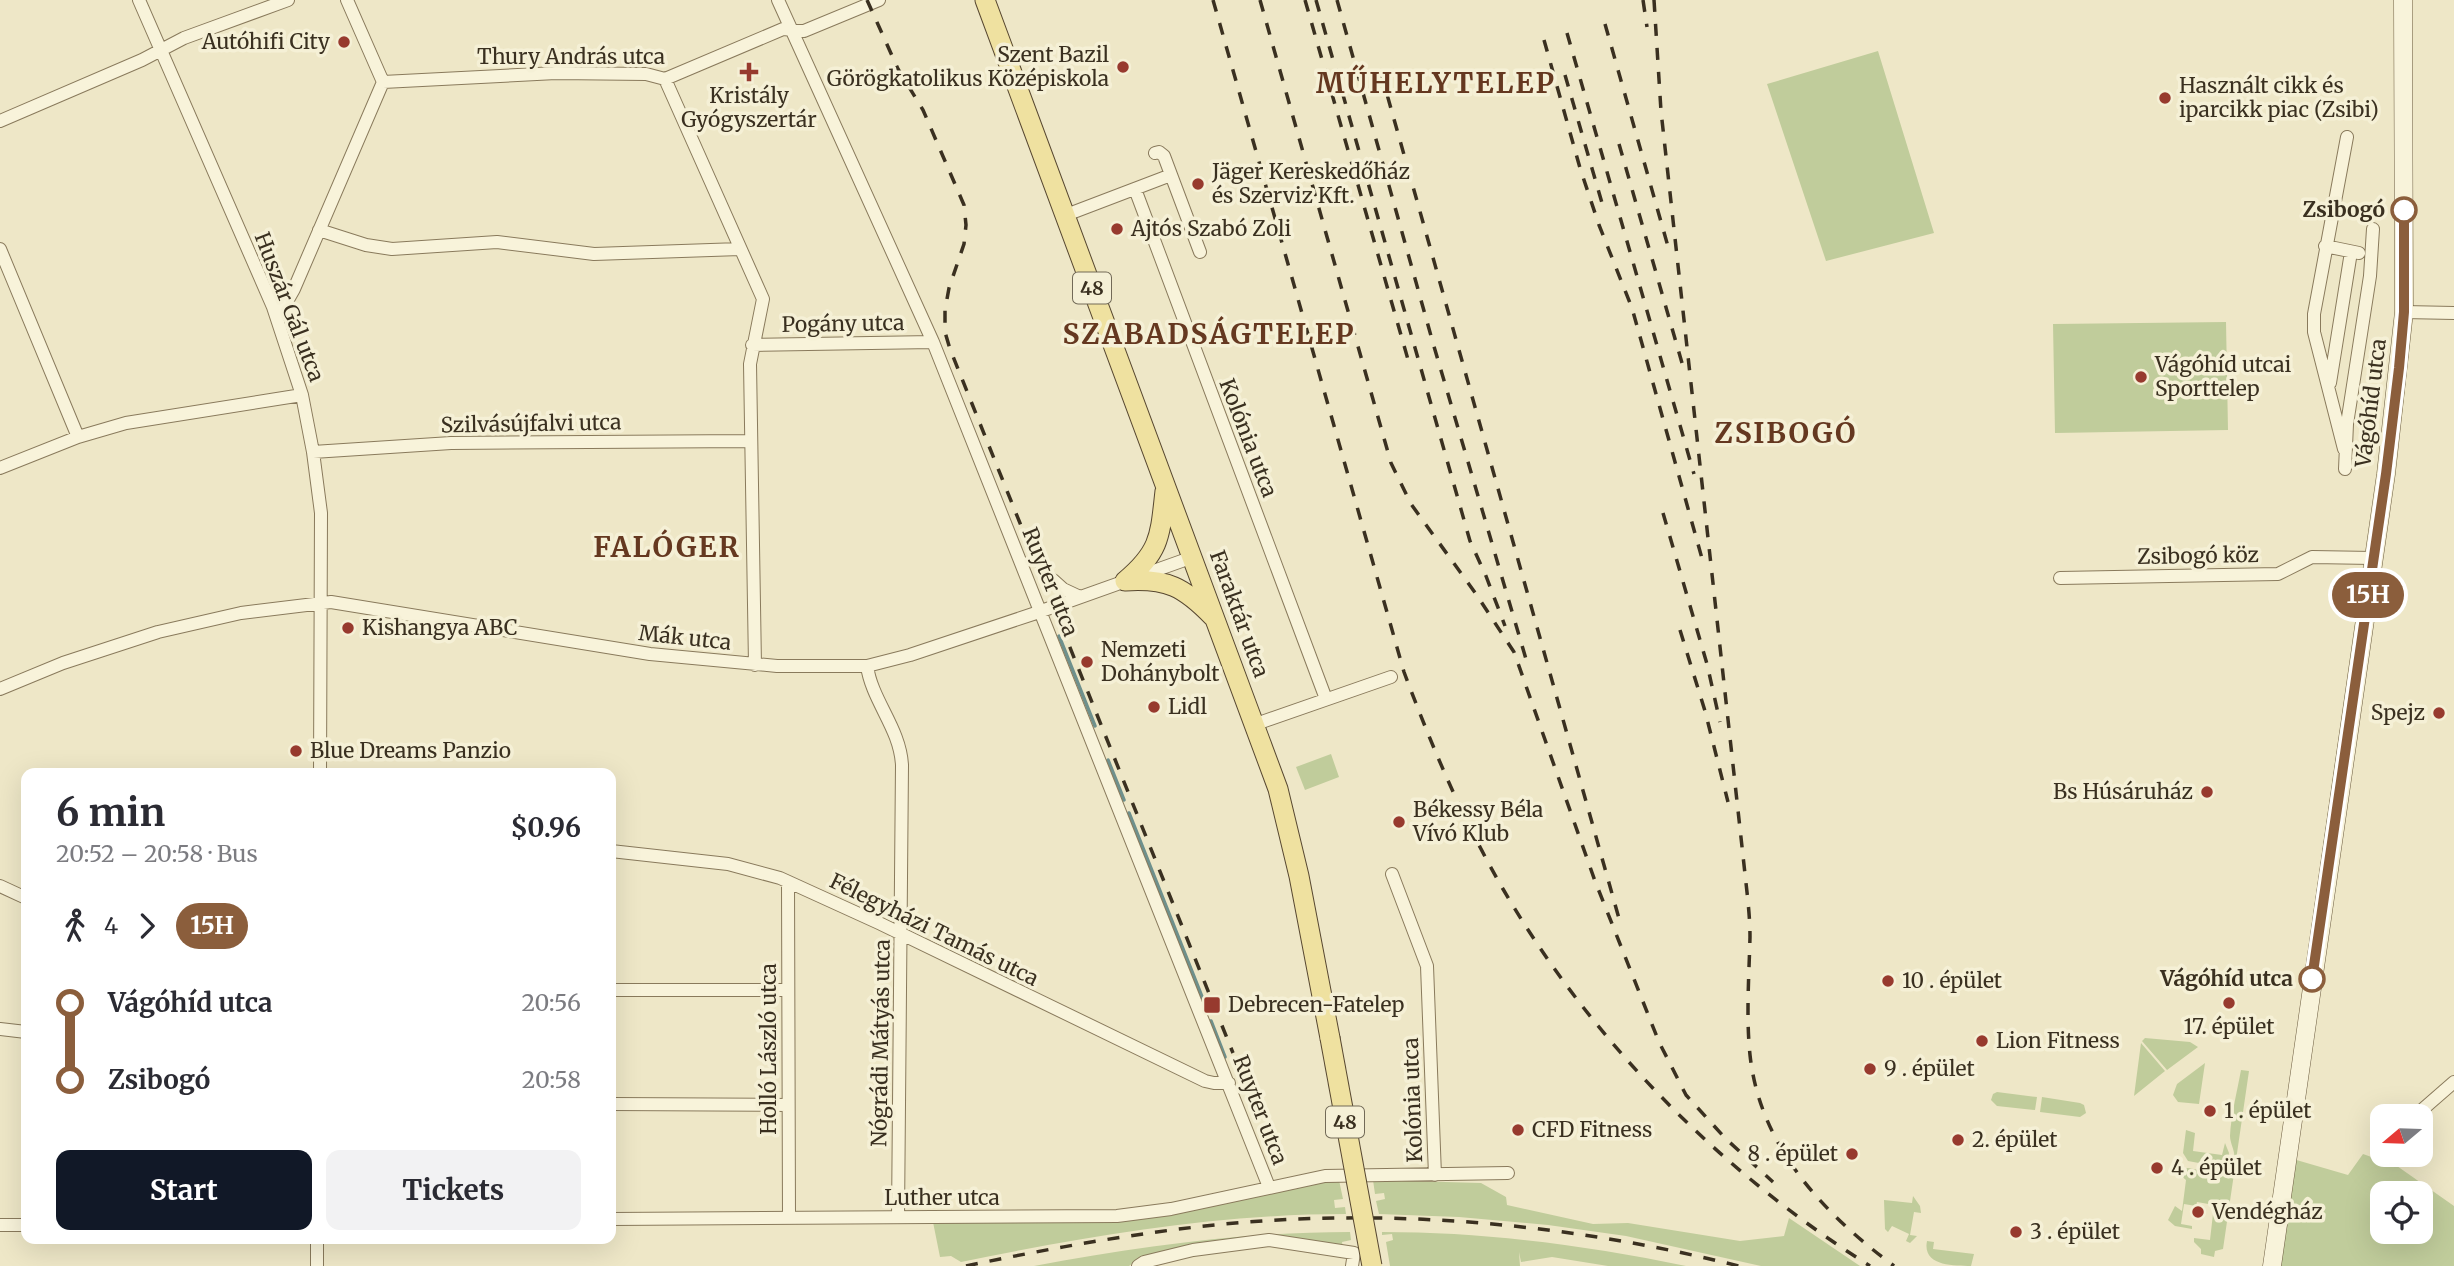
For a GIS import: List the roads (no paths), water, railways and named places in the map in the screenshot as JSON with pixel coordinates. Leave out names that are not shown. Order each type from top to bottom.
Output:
[{"type":"main road","name":"Faraktár utca","points":[[985,0],[1265,750],[1288,826],[1305,904],[1372,1266]]},
{"type":"main road","name":"Vágóhíd utca","points":[[2272,1266],[2386,474],[2404,312],[2403,0]]},
{"type":"main road","points":[[1125,581],[1155,550],[1166,485]]},
{"type":"main road","points":[[1125,581],[1150,580],[1174,585],[1195,600],[1217,622]]},
{"type":"street","name":"Huszár Gál utca","points":[[139,0],[278,319],[302,396],[321,513],[320,768]]},
{"type":"street","points":[[0,121],[142,60],[184,38],[288,0]]},
{"type":"street","points":[[278,319],[294,289],[383,82],[347,0]]},
{"type":"street","name":"Ruyter utca","points":[[778,0],[933,342],[1269,1187]]},
{"type":"street","name":"Thury András utca","points":[[383,82],[556,73],[646,74],[665,79],[783,29],[804,31],[879,0]]},
{"type":"street","points":[[665,79],[763,301],[750,364],[755,665]]},
{"type":"street","points":[[2344,449],[2314,323],[2325,246],[2347,136]]},
{"type":"street","points":[[1155,153],[1164,156],[1200,252]]},
{"type":"street","points":[[1066,215],[1171,175]]},
{"type":"street","name":"Kolónia utca","points":[[1135,189],[1326,699]]},
{"type":"street","points":[[2345,468],[2344,449],[2373,229]]},
{"type":"street","points":[[319,230],[366,245],[392,249],[497,242],[594,254],[740,249]]},
{"type":"street","points":[[2325,246],[2371,254]]},
{"type":"street","points":[[0,249],[78,437]]},
{"type":"street","points":[[2329,390],[2351,252]]},
{"type":"street","points":[[2404,312],[2454,313]]},
{"type":"street","name":"Pogány utca","points":[[752,345],[933,342]]},
{"type":"street","points":[[0,467],[78,437],[126,423],[302,396]]},
{"type":"street","name":"Szilvásújfalvi utca","points":[[313,452],[451,443],[750,441]]},
{"type":"street","name":"Mák utca","points":[[0,689],[63,663],[158,632],[242,613],[344,602],[616,650],[755,665],[867,666],[1041,611],[1193,557]]},
{"type":"street","name":"Zsibogó köz","points":[[2060,578],[2278,574],[2312,557],[2373,558]]},
{"type":"street","points":[[1053,580],[1066,591],[1080,597]]},
{"type":"street","name":"Nógrádi Mátyás utca","points":[[867,666],[870,681],[895,731],[901,753],[898,1217]]},
{"type":"street","points":[[1256,724],[1391,677]]},
{"type":"street","name":"Félegyházi Tamás utca","points":[[616,852],[735,865],[788,881],[1200,1079],[1229,1083]]},
{"type":"street","name":"Kolónia utca","points":[[1392,874],[1427,966],[1435,1175],[1508,1173]]},
{"type":"street","name":"Holló László utca","points":[[788,881],[789,1217]]},
{"type":"street","points":[[0,886],[21,896]]},
{"type":"street","points":[[616,990],[788,990]]},
{"type":"street","points":[[0,1029],[21,1031]]},
{"type":"street","points":[[2429,1104],[2454,1083]]},
{"type":"street","points":[[616,1104],[789,1105]]},
{"type":"street","name":"Luther utca","points":[[616,1219],[1131,1215],[1192,1205],[1325,1176],[1435,1175]]},
{"type":"street","points":[[0,1225],[21,1225]]},
{"type":"street","points":[[1141,1264],[1192,1250],[1269,1240],[1353,1259]]},
{"type":"street","points":[[317,1244],[317,1266]]},
{"type":"waterway","points":[[1059,636],[1095,726]]},
{"type":"waterway","points":[[1108,760],[1124,800]]},
{"type":"waterway","points":[[1129,813],[1208,1012]]},
{"type":"waterway","points":[[1211,1021],[1225,1057]]},
{"type":"railway","points":[[867,0],[898,69],[923,110],[964,205],[964,244],[949,288],[945,310],[945,332],[950,349],[1233,1053]]},
{"type":"railway","points":[[1213,0],[1404,672],[1437,755],[1475,837],[1538,945],[1619,1051],[1664,1100],[1762,1189],[1870,1266]]},
{"type":"railway","points":[[1260,0],[1391,463],[1411,504],[1514,652],[1595,881],[1659,1042],[1686,1095],[1725,1138],[1773,1182]]},
{"type":"railway","points":[[1305,0],[1409,363]]},
{"type":"railway","points":[[1316,0],[1470,541],[1505,626]]},
{"type":"railway","points":[[1337,0],[1433,343],[1526,659]]},
{"type":"railway","points":[[1643,0],[1647,27]]},
{"type":"railway","points":[[1654,0],[1661,111],[1748,903],[1748,1026],[1756,1088],[1781,1148],[1799,1175],[1843,1224],[1894,1266]]},
{"type":"railway","points":[[1605,24],[1669,250]]},
{"type":"railway","points":[[1567,33],[1694,474]]},
{"type":"railway","points":[[1544,40],[1580,168],[1632,308],[1703,562]]},
{"type":"railway","points":[[1381,73],[1620,922]]},
{"type":"railway","points":[[1565,75],[1602,203]]},
{"type":"railway","points":[[1619,144],[1682,363]]},
{"type":"railway","points":[[1663,513],[1707,664],[1720,722]]},
{"type":"railway","points":[[1680,630],[1705,711],[1728,802]]},
{"type":"railway","points":[[966,1266],[1081,1244],[1196,1227],[1333,1218],[1470,1222],[1538,1229],[1606,1238],[1739,1266]]},
{"type":"place","name":"Autóhifi City","points":[[344,42]]},
{"type":"place","name":"Szent Bazil Görögkatolikus Középiskola","points":[[1123,67]]},
{"type":"place","name":"Kristály Gyógyszertár","points":[[749,72]]},
{"type":"place","name":"Használt cikk és iparcikk piac (Zsibi)","points":[[2165,98]]},
{"type":"place","name":"Jäger Kereskedőház és Szerviz Kft.","points":[[1198,184]]},
{"type":"place","name":"Zsibogó","points":[[2404,210]]},
{"type":"place","name":"Ajtós Szabó Zoli","points":[[1117,229]]},
{"type":"place","name":"Vágóhíd utcai Sporttelep","points":[[2141,377]]},
{"type":"place","name":"Kishangya ABC","points":[[348,628]]},
{"type":"place","name":"Nemzeti Dohánybolt","points":[[1087,662]]},
{"type":"place","name":"Lidl","points":[[1154,707]]},
{"type":"place","name":"Spejz","points":[[2439,713]]},
{"type":"place","name":"Blue Dreams Panzio","points":[[296,751]]},
{"type":"place","name":"Bs Húsáruház","points":[[2207,792]]},
{"type":"place","name":"Békessy Béla Vívó Klub","points":[[1399,822]]},
{"type":"place","name":"Vágóhíd utca","points":[[2312,979]]},
{"type":"place","name":"10 . épület","points":[[1888,981]]},
{"type":"place","name":"17. épület","points":[[2229,1003]]},
{"type":"place","name":"Debrecen-Fatelep","points":[[1212,1005]]},
{"type":"place","name":"Lion Fitness","points":[[1982,1041]]},
{"type":"place","name":"9 . épület","points":[[1870,1069]]},
{"type":"place","name":"1 . épület","points":[[2210,1111]]},
{"type":"place","name":"CFD Fitness","points":[[1518,1130]]},
{"type":"place","name":"2. épület","points":[[1958,1140]]},
{"type":"place","name":"8 . épület","points":[[1852,1154]]},
{"type":"place","name":"4 . épület","points":[[2157,1168]]},
{"type":"place","name":"Vendégház","points":[[2198,1212]]},
{"type":"place","name":"3 . épület","points":[[2016,1232]]},
{"type":"district","name":"MŰHELYTELEP","points":[[1436,83]]},
{"type":"district","name":"SZABADSÁGTELEP","points":[[1209,334]]},
{"type":"district","name":"ZSIBOGÓ","points":[[1786,433]]},
{"type":"district","name":"FALÓGER","points":[[667,547]]}]
